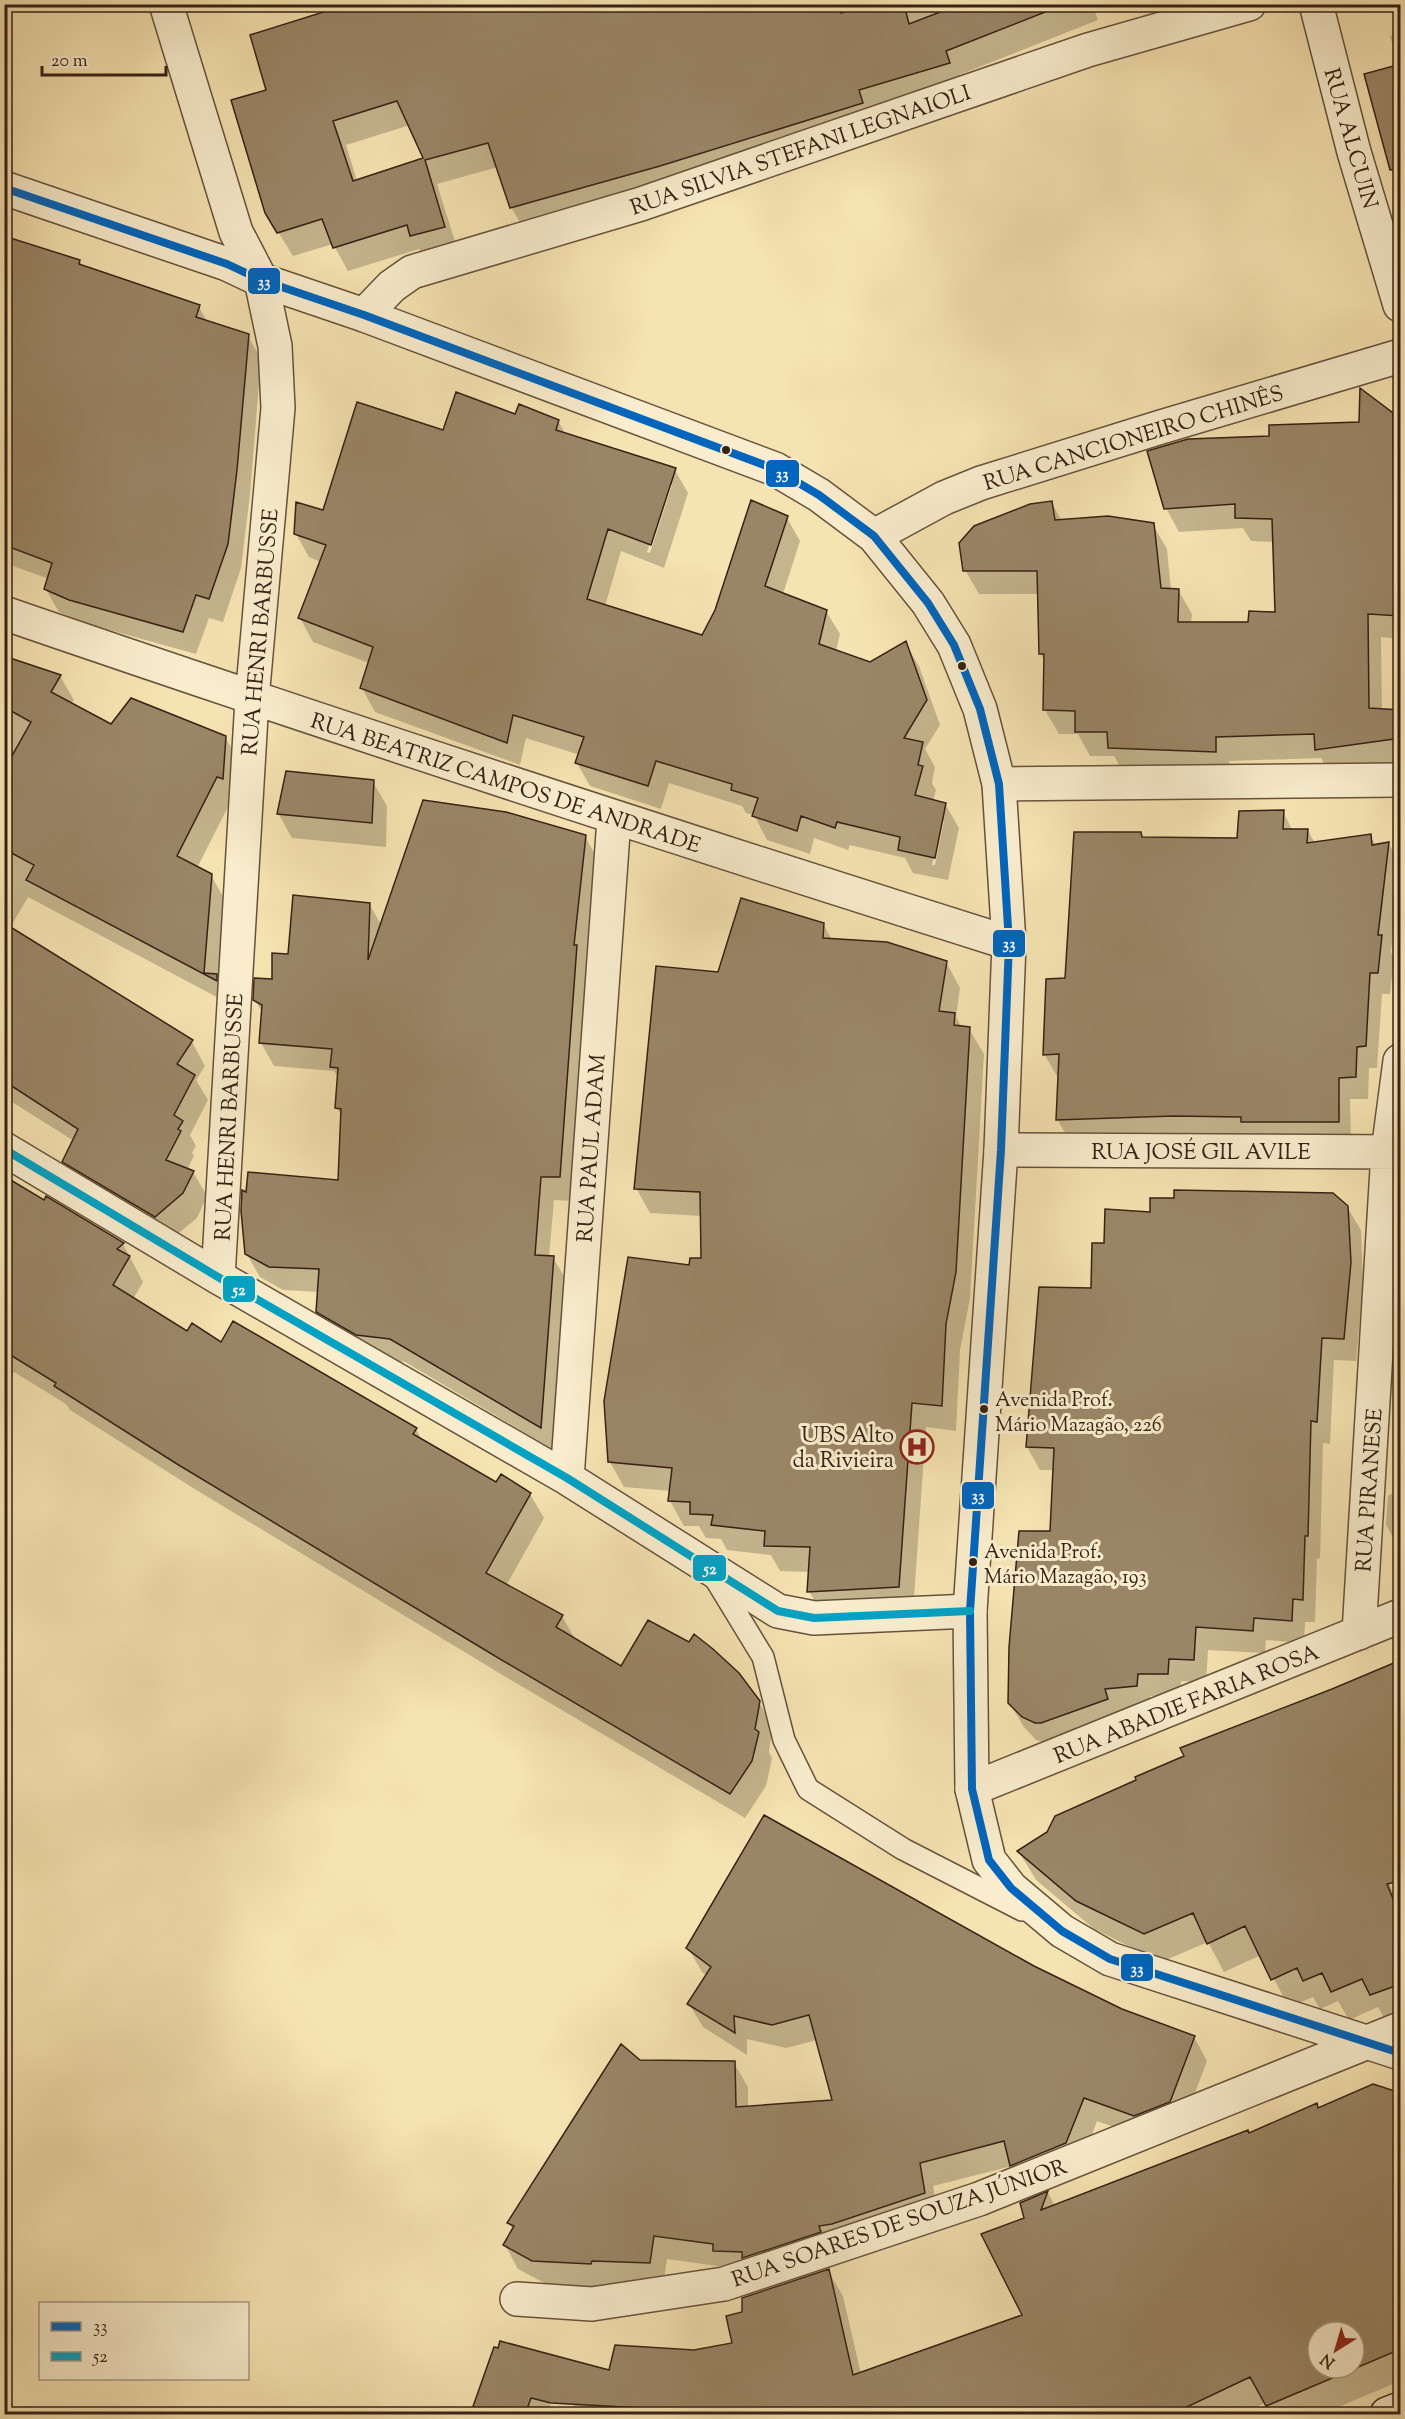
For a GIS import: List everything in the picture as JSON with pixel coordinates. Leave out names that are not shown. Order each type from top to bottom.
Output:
[{"type":"street","name":"RUA HENRI BARBUSSE","points":[[166,4],[236,232],[261,280],[275,346],[278,408],[252,699],[218,1277]]},
{"type":"street","name":"RUA SILVIA STEFANI LEGNAIOLI","points":[[364,315],[392,286],[412,272],[640,204],[1088,50],[1249,4]]},
{"type":"street","name":"RUA ALCUIN","points":[[1316,4],[1354,152],[1401,305]]},
{"type":"street","points":[[4,188],[227,264],[261,280],[364,315],[774,469],[819,495],[874,536],[928,603],[954,645],[980,709],[999,784],[1009,943],[1001,1150],[970,1611],[972,1789],[990,1860],[1011,1888],[1062,1931],[1110,1959],[1401,2053]]},
{"type":"street","name":"RUA CANCIONEIRO CHINÊS","points":[[874,536],[944,498],[981,483],[1401,356]]},
{"type":"street","name":"RUA BEATRIZ CAMPOS DE ANDRADE","points":[[4,613],[252,699],[614,819],[1009,943]]},
{"type":"street","points":[[999,784],[1401,780]]},
{"type":"street","name":"RUA PAUL ADAM","points":[[567,1478],[614,819]]},
{"type":"street","name":"RUA PIRANESE","points":[[1359,1633],[1401,1061]]},
{"type":"street","points":[[4,1149],[218,1277],[567,1478],[778,1611],[814,1618],[970,1611]]},
{"type":"street","name":"RUA JOSÉ GIL AVILE","points":[[1001,1150],[1394,1152]]},
{"type":"street","name":"RUA ABADIE FARIA ROSA","points":[[972,1789],[1401,1616]]},
{"type":"street","name":"RUA SOARES DE SOUZA JÚNIOR","points":[[517,2299],[592,2304],[724,2284],[979,2199],[1401,2029]]},
{"type":"street","points":[[1387,2415],[1401,2409]]},
{"type":"lane","points":[[708,1567],[763,1657],[784,1740],[808,1789],[903,1849],[1062,1931]]},
{"type":"building","points":[[349,4],[838,4],[841,13],[871,4],[904,4],[909,24],[961,4],[1058,4],[1058,7],[946,51],[950,63],[859,90],[863,103],[660,166],[510,208],[488,143],[425,160],[445,227],[410,236],[407,225],[333,248],[322,219],[277,233],[265,213],[231,100],[266,90],[250,35]],"holes":[[[397,101],[423,158],[353,181],[333,121]]]},
{"type":"building","points":[[1401,64],[1401,169],[1390,170],[1364,74]]},
{"type":"building","points":[[4,236],[80,260],[79,264],[200,305],[196,317],[249,334],[228,544],[209,599],[196,595],[183,632],[69,600],[44,589],[52,563],[4,545]]},
{"type":"building","points":[[1360,388],[1393,413],[1394,532],[1397,533],[1394,565],[1401,566],[1401,616],[1368,614],[1369,708],[1401,710],[1401,738],[1315,750],[1314,734],[1216,737],[1216,752],[1108,748],[1107,732],[1075,732],[1075,711],[1043,710],[1044,654],[1039,654],[1037,571],[963,571],[959,543],[974,526],[1030,504],[1052,501],[1055,520],[1108,516],[1154,523],[1161,588],[1179,589],[1178,622],[1248,622],[1249,611],[1275,612],[1272,519],[1235,518],[1235,504],[1164,509],[1147,451],[1188,439],[1269,436],[1269,425],[1359,422]]},
{"type":"building","points":[[456,392],[515,414],[519,404],[559,420],[556,430],[676,468],[651,545],[608,529],[587,599],[702,635],[715,610],[751,500],[788,516],[765,586],[827,610],[819,644],[870,662],[906,641],[927,700],[904,738],[923,742],[918,765],[923,766],[915,795],[946,803],[935,858],[898,850],[900,837],[837,822],[835,828],[801,816],[797,831],[752,816],[758,798],[731,790],[732,784],[656,761],[648,786],[575,763],[584,737],[513,715],[507,743],[360,688],[373,647],[298,618],[326,545],[294,534],[296,502],[323,510],[357,402],[443,430]]},
{"type":"building","points":[[4,656],[61,675],[51,692],[111,724],[131,698],[226,736],[223,779],[217,777],[177,856],[212,874],[204,973],[217,974],[217,981],[26,880],[34,865],[4,849],[4,770],[31,722],[4,707]]},
{"type":"building","points":[[286,771],[374,780],[372,823],[277,814]]},
{"type":"building","points":[[423,800],[506,812],[586,835],[574,945],[577,945],[560,1177],[541,1177],[535,1255],[554,1256],[541,1428],[390,1339],[356,1335],[316,1312],[319,1269],[269,1267],[245,1254],[241,1211],[242,1190],[246,1192],[248,1172],[338,1180],[341,1109],[335,1108],[338,1068],[330,1067],[332,1049],[259,1043],[262,1005],[253,1000],[254,978],[272,979],[272,953],[288,954],[293,895],[370,903],[368,960]]},
{"type":"building","points":[[1284,810],[1283,829],[1308,829],[1307,843],[1371,834],[1372,845],[1389,842],[1378,935],[1382,935],[1378,973],[1370,973],[1366,1046],[1357,1047],[1356,1077],[1339,1078],[1339,1122],[1241,1122],[1241,1117],[1173,1116],[1056,1120],[1059,1054],[1043,1055],[1046,979],[1065,978],[1074,832],[1141,832],[1142,837],[1237,838],[1239,811]]},
{"type":"building","points":[[741,898],[824,923],[823,938],[887,942],[947,961],[939,1011],[955,1013],[954,1025],[970,1027],[956,1272],[946,1324],[942,1406],[912,1403],[899,1587],[807,1592],[810,1547],[764,1546],[765,1531],[711,1525],[713,1515],[690,1514],[690,1502],[668,1501],[672,1468],[608,1462],[604,1401],[628,1257],[689,1265],[690,1258],[701,1258],[700,1192],[634,1189],[656,966],[718,972]]},
{"type":"building","points":[[4,923],[193,1040],[177,1064],[195,1075],[174,1115],[183,1121],[178,1129],[181,1131],[166,1160],[194,1171],[183,1193],[155,1217],[62,1162],[78,1129],[4,1081]]},
{"type":"building","points":[[4,1176],[44,1200],[46,1196],[124,1243],[117,1249],[130,1256],[113,1285],[187,1331],[192,1323],[221,1342],[233,1321],[417,1428],[413,1434],[496,1482],[501,1474],[531,1493],[486,1573],[563,1615],[556,1627],[621,1666],[648,1620],[689,1642],[694,1634],[713,1649],[739,1673],[760,1701],[755,1729],[759,1732],[752,1761],[730,1794],[500,1659],[177,1464],[54,1386],[56,1383],[4,1351]]},
{"type":"building","points":[[1174,1190],[1333,1193],[1348,1206],[1351,1262],[1344,1339],[1322,1338],[1317,1422],[1311,1421],[1308,1536],[1305,1536],[1303,1600],[1293,1599],[1292,1621],[1254,1618],[1253,1631],[1196,1627],[1194,1660],[1169,1659],[1168,1674],[1138,1674],[1137,1686],[1105,1689],[1108,1699],[1041,1723],[1035,1723],[1022,1717],[1008,1703],[1009,1647],[1019,1531],[1050,1531],[1054,1448],[1026,1447],[1039,1287],[1091,1288],[1092,1243],[1104,1243],[1105,1209],[1150,1212],[1150,1198],[1174,1198]]},
{"type":"building","points":[[1401,1660],[1401,1881],[1387,1884],[1401,1918],[1401,1984],[1370,1995],[1362,1979],[1331,1992],[1322,1973],[1303,1981],[1297,1968],[1271,1980],[1245,1926],[1207,1944],[1193,1913],[1144,1934],[1076,1901],[1017,1851],[1047,1832],[1055,1816],[1184,1756],[1180,1748]]},
{"type":"building","points":[[764,1815],[1034,1966],[1122,2009],[1195,2036],[1170,2102],[1134,2116],[1084,2098],[1066,2143],[1010,2166],[1004,2141],[920,2163],[925,2193],[832,2224],[819,2226],[821,2232],[742,2258],[742,2252],[713,2251],[713,2244],[654,2236],[650,2263],[592,2261],[591,2264],[532,2261],[503,2245],[514,2226],[507,2223],[621,2044],[640,2060],[735,2061],[736,2107],[832,2100],[809,2015],[772,2025],[734,2016],[735,2033],[687,2004],[711,1967],[686,1948]]},
{"type":"building","points":[[1373,2084],[1401,2093],[1401,2349],[1366,2364],[1366,2320],[1306,2320],[1306,2380],[1328,2380],[1266,2406],[1250,2377],[1170,2415],[679,2415],[678,2410],[551,2403],[531,2398],[525,2415],[470,2415],[494,2347],[498,2348],[500,2341],[609,2370],[615,2345],[694,2350],[732,2343],[726,2316],[742,2312],[742,2298],[829,2269],[853,2375],[1022,2315],[981,2234],[1024,2218],[1020,2203],[1048,2191],[1041,2210],[1248,2130],[1249,2133],[1317,2103],[1318,2108]]},
{"type":"transit line","name":"33","points":[[4,188],[227,264],[261,280],[364,315],[775,469],[819,495],[874,536],[928,603],[954,645],[980,709],[999,784],[1009,943],[1001,1150],[970,1611],[972,1789],[989,1860],[1011,1888],[1062,1931],[1110,1959],[1400,2053]]},
{"type":"transit line","name":"52","points":[[4,1149],[218,1277],[567,1478],[778,1611],[814,1618],[970,1611]]},
{"type":"place","name":"Avenida Prof. Mário Mazagão, 226","points":[[984,1409]]},
{"type":"place","name":"UBS Alto da Rivieira","points":[[917,1447]]},
{"type":"place","name":"Avenida Prof. Mário Mazagão, 193","points":[[973,1562]]}]
